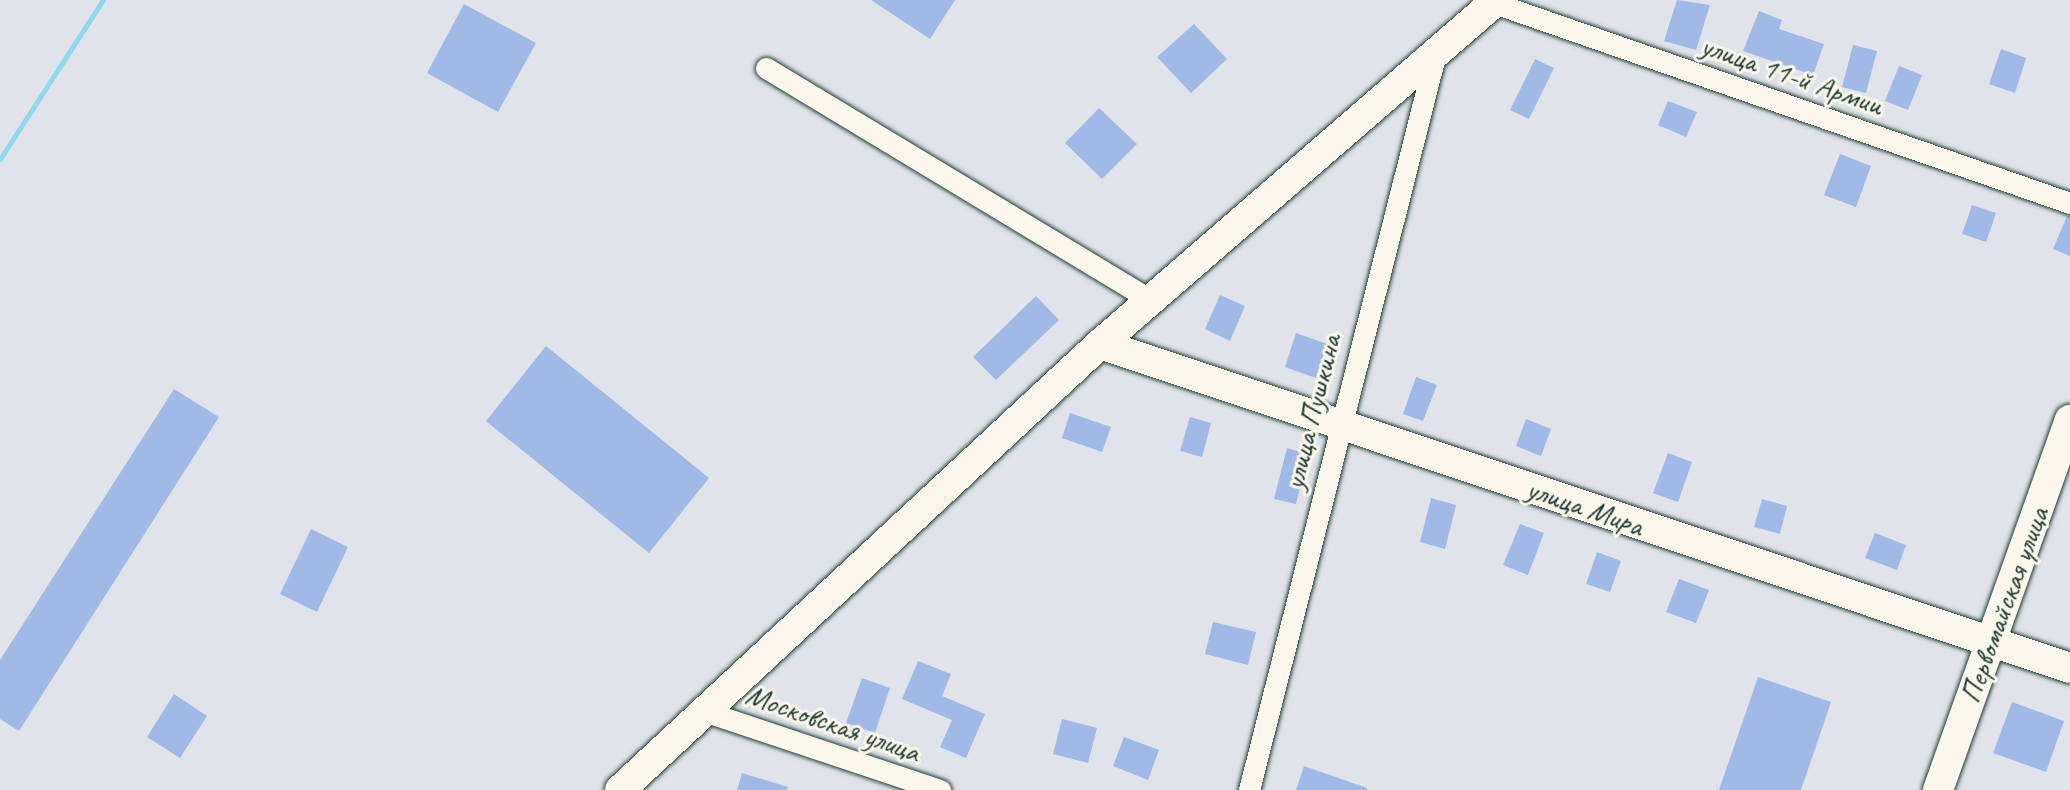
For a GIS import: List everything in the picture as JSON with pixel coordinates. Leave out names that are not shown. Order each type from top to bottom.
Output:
[{"type":"street","points":[[620,790],[1100,344],[1437,50],[1496,2]]},
{"type":"street","name":"улица 11-й Армии","points":[[1496,2],[2070,203]]},
{"type":"street","name":"улица Пушкина","points":[[1249,790],[1339,424],[1437,50]]},
{"type":"street","points":[[766,68],[1150,300]]},
{"type":"street","name":"улица Мира","points":[[1100,344],[2070,668]]},
{"type":"street","name":"Первомайская улица","points":[[1938,790],[2070,420]]},
{"type":"street","name":"Московская улица","points":[[706,712],[940,790]]},
{"type":"building","points":[[871,0],[955,0],[930,39]]},
{"type":"building","points":[[1677,0],[1710,5],[1696,50],[1664,41]]},
{"type":"building","points":[[464,4],[536,43],[498,112],[427,73]]},
{"type":"building","points":[[1759,11],[1782,20],[1779,29],[1824,44],[1813,75],[1743,51]]},
{"type":"building","points":[[1194,24],[1227,59],[1191,93],[1157,57]]},
{"type":"building","points":[[1853,45],[1877,51],[1866,93],[1842,87]]},
{"type":"building","points":[[2001,49],[2026,58],[2015,93],[1989,84]]},
{"type":"building","points":[[1535,59],[1554,68],[1529,119],[1510,110]]},
{"type":"building","points":[[1899,66],[1922,75],[1908,110],[1885,101]]},
{"type":"building","points":[[1668,101],[1697,112],[1686,137],[1658,125]]},
{"type":"building","points":[[1099,108],[1137,144],[1102,179],[1065,143]]},
{"type":"building","points":[[1840,154],[1871,166],[1856,207],[1824,195]]},
{"type":"building","points":[[1972,205],[1996,213],[1986,242],[1962,234]]},
{"type":"building","points":[[2067,216],[2070,216],[2070,256],[2053,249]]},
{"type":"building","points":[[1220,295],[1245,306],[1230,341],[1205,329]]},
{"type":"building","points":[[1036,296],[1059,320],[996,380],[973,357]]},
{"type":"building","points":[[1296,333],[1327,344],[1316,378],[1285,367]]},
{"type":"building","points":[[546,346],[709,478],[649,553],[486,421]]},
{"type":"building","points":[[1416,377],[1437,385],[1423,421],[1403,414]]},
{"type":"building","points":[[174,389],[219,417],[19,731],[0,719],[0,660]]},
{"type":"building","points":[[1070,413],[1111,427],[1102,452],[1062,438]]},
{"type":"building","points":[[1190,417],[1211,423],[1202,457],[1180,451]]},
{"type":"building","points":[[1526,419],[1551,429],[1541,456],[1516,446]]},
{"type":"building","points":[[1287,448],[1308,454],[1296,504],[1274,499]]},
{"type":"building","points":[[1668,453],[1692,462],[1678,502],[1653,493]]},
{"type":"building","points":[[1431,498],[1456,505],[1445,549],[1420,542]]},
{"type":"building","points":[[1762,499],[1787,506],[1780,534],[1754,527]]},
{"type":"building","points":[[1520,524],[1544,533],[1528,575],[1503,565]]},
{"type":"building","points":[[311,529],[348,547],[317,612],[280,594]]},
{"type":"building","points":[[1875,533],[1906,545],[1897,570],[1865,558]]},
{"type":"building","points":[[1597,552],[1621,561],[1610,592],[1586,584]]},
{"type":"building","points":[[1679,579],[1709,590],[1696,623],[1666,612]]},
{"type":"building","points":[[1213,622],[1256,632],[1248,665],[1205,654]]},
{"type":"building","points":[[918,661],[951,674],[942,696],[985,714],[966,758],[940,747],[952,720],[902,699]]},
{"type":"building","points":[[1758,677],[1831,702],[1801,790],[1719,790]]},
{"type":"building","points":[[862,678],[890,688],[875,733],[846,723]]},
{"type":"building","points":[[174,694],[207,716],[180,758],[147,737]]},
{"type":"building","points":[[2012,702],[2064,721],[2046,772],[1993,753]]},
{"type":"building","points":[[1062,719],[1097,728],[1088,763],[1053,754]]},
{"type":"building","points":[[1124,737],[1159,750],[1148,780],[1113,766]]},
{"type":"building","points":[[1304,766],[1367,788],[1367,790],[1296,790]]},
{"type":"building","points":[[742,773],[788,787],[787,790],[737,790]]},
{"type":"waterway","points":[[0,159],[103,0]]}]
